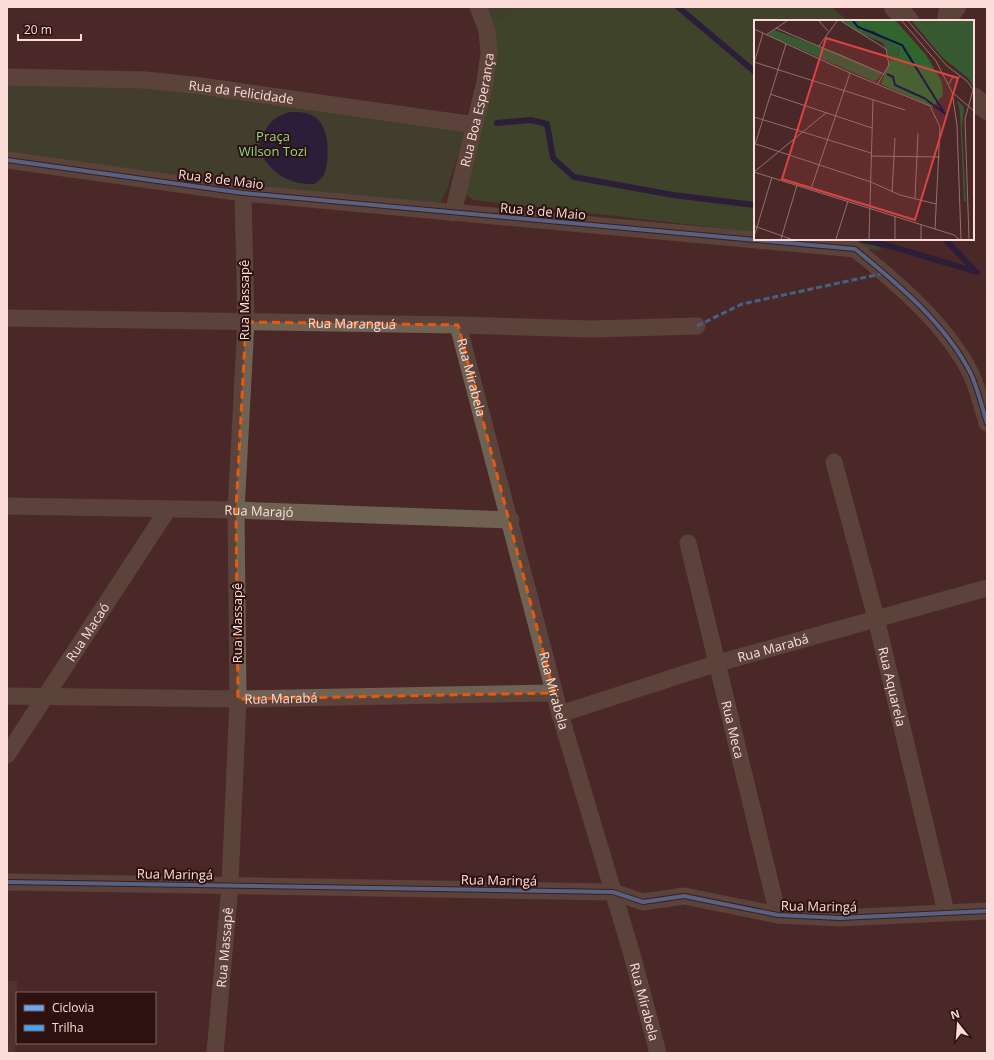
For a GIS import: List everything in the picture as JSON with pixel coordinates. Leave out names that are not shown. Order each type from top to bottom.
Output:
[{"type":"main road","points":[[895,7],[907,20]]},
{"type":"main road","points":[[948,20],[950,13],[955,7]]},
{"type":"main road","points":[[974,99],[987,109]]},
{"type":"street","name":"Rua Boa Esperança","points":[[453,213],[485,82],[489,53],[487,30],[478,7]]},
{"type":"street","name":"Rua da Felicidade","points":[[7,76],[92,77],[154,81],[475,125]]},
{"type":"street","name":"Rua 8 de Maio","points":[[7,160],[243,193],[754,240]]},
{"type":"street","name":"Rua Massapê","points":[[215,1053],[230,885],[238,698],[236,510],[246,322],[243,193]]},
{"type":"street","name":"Rua 8 de Maio","points":[[754,240],[855,249],[885,273],[946,335],[972,375],[987,424]]},
{"type":"street","name":"Rua Maranguá","points":[[7,318],[458,325],[591,329],[697,326]]},
{"type":"street","name":"Rua Mirabela","points":[[458,325],[511,520],[554,693],[633,958],[658,1053]]},
{"type":"street","name":"Rua Aquarela","points":[[834,462],[876,618],[946,912]]},
{"type":"street","name":"Rua Marajó","points":[[7,506],[236,510],[511,520]]},
{"type":"street","name":"Rua Macaó","points":[[7,755],[168,509]]},
{"type":"street","name":"Rua Meca","points":[[688,543],[778,916]]},
{"type":"street","name":"Rua Marabá","points":[[560,714],[718,663],[987,588]]},
{"type":"street","name":"Rua Marabá","points":[[7,696],[238,698],[554,693]]},
{"type":"street","name":"Rua Maringá","points":[[7,882],[613,892],[643,902],[684,896],[778,916],[840,918],[987,911]]},
{"type":"highlighted area","points":[[246,322],[458,325],[554,693],[238,699],[236,510]]},
{"type":"green space","points":[[484,7],[516,7],[508,16],[496,21],[487,15]]},
{"type":"green space","points":[[516,7],[832,7],[847,20],[754,20],[754,232],[474,200],[465,194],[495,72],[496,46],[487,15],[496,21],[508,16]]},
{"type":"green space","name":"Praça Wilson Tozi","points":[[7,80],[130,81],[468,122],[447,189],[440,203],[266,190],[7,155]]},
{"type":"green space","points":[[812,240],[880,240],[878,243],[881,251]]},
{"type":"shaded area","points":[[290,112],[309,114],[321,123],[325,131],[328,148],[327,165],[323,176],[315,184],[296,182],[280,175],[268,164],[258,148],[263,134],[272,121]]},
{"type":"building","points":[[7,981],[17,981],[15,1053],[7,1053]]},
{"type":"waterway","points":[[678,7],[754,71]]},
{"type":"waterway","points":[[497,123],[531,120],[547,124],[553,158],[574,177],[673,195],[754,205]]},
{"type":"waterway","points":[[863,240],[890,246],[977,272]]},
{"type":"waterway","points":[[946,240],[975,271]]},
{"type":"marked path","points":[[697,326],[742,304],[885,273]]},
{"type":"cycle path","points":[[7,160],[243,193],[754,240]]},
{"type":"cycle path","points":[[757,240],[855,249],[888,276],[920,306],[948,338],[961,356],[971,374],[987,423]]},
{"type":"cycle path","points":[[7,882],[613,892],[643,902],[684,896],[778,915],[840,918],[987,911]]}]
